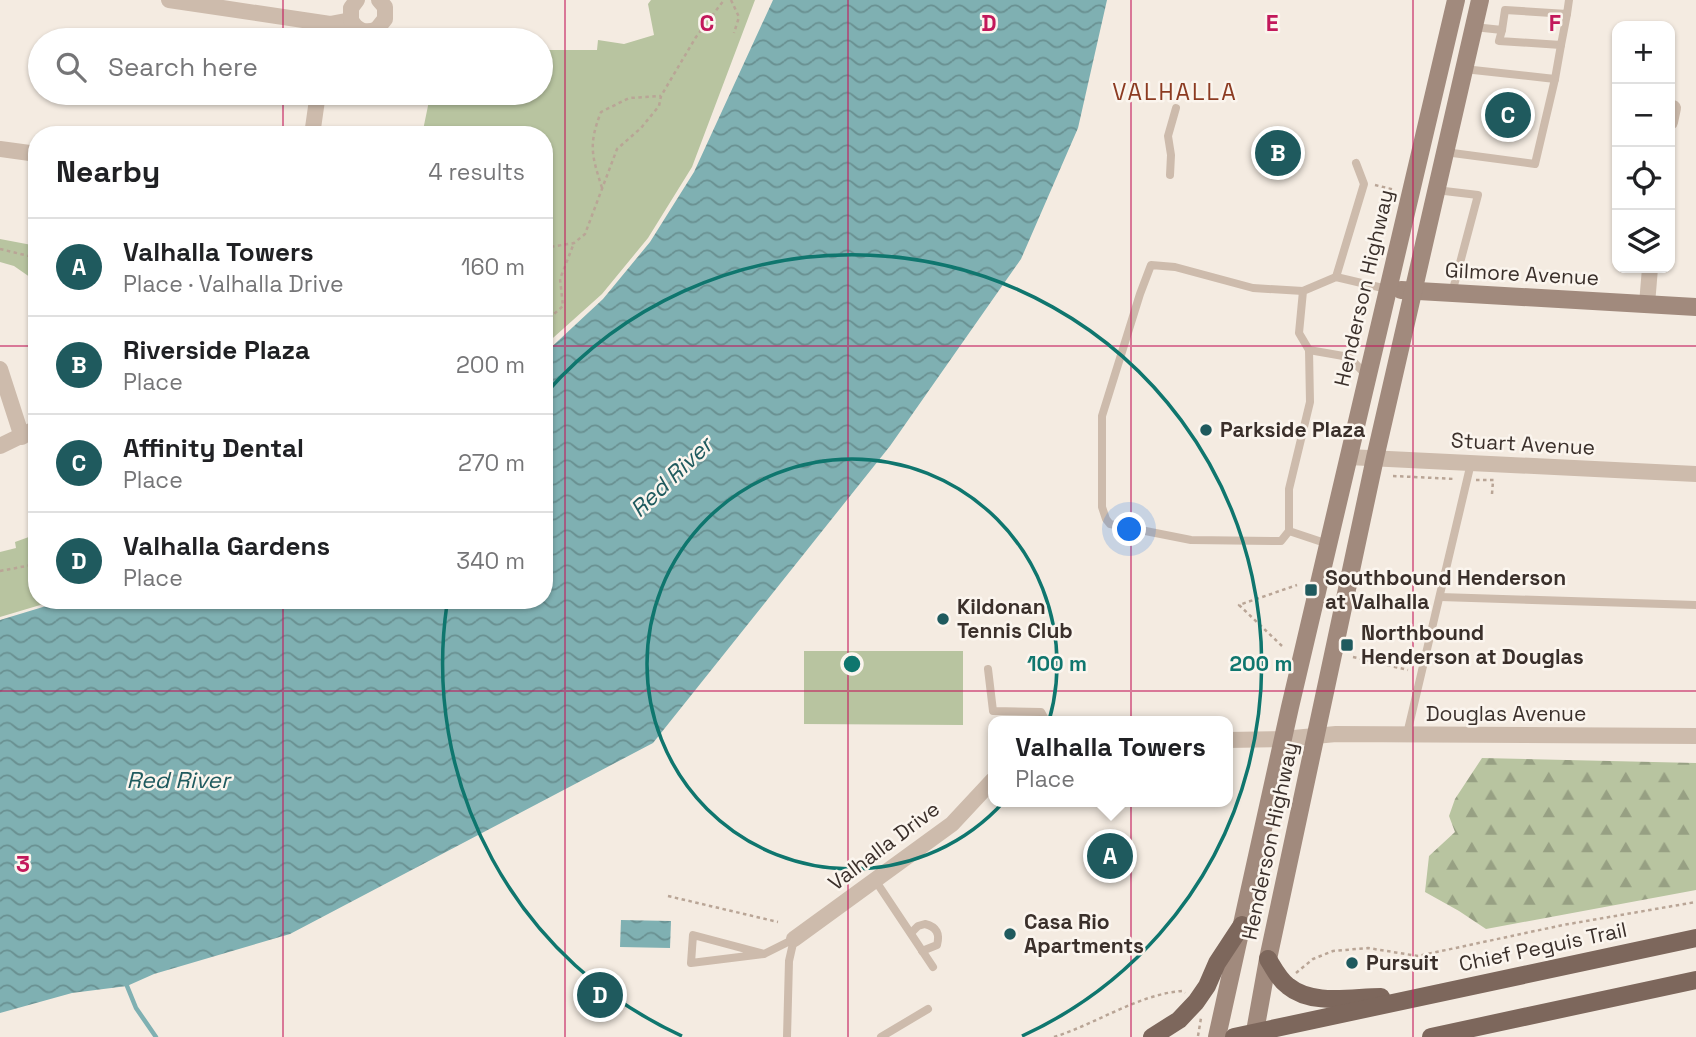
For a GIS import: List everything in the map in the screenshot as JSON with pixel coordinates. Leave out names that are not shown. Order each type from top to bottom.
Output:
[{"type":"main road","name":"Henderson Highway","points":[[1217,1037],[1283,739],[1456,0]]},
{"type":"main road","name":"Henderson Highway","points":[[1254,1035],[1375,458],[1480,0]]},
{"type":"main road","name":"Gilmore Avenue","points":[[1387,289],[1696,307]]},
{"type":"main road","points":[[1152,1037],[1192,1008],[1208,986],[1217,963],[1242,925]]},
{"type":"main road","name":"Chief Peguis Trail","points":[[1234,1037],[1254,1035],[1696,937]]},
{"type":"main road","points":[[1268,960],[1286,985],[1301,994],[1323,998],[1412,998]]},
{"type":"main road","points":[[1431,1037],[1696,980]]},
{"type":"street","points":[[169,0],[257,7],[317,28]]},
{"type":"street","points":[[357,0],[351,8],[351,20],[358,28]]},
{"type":"street","points":[[378,28],[386,12],[379,0]]},
{"type":"street","points":[[336,28],[351,20]]},
{"type":"street","points":[[313,126],[316,105]]},
{"type":"street","points":[[0,149],[28,153]]},
{"type":"street","points":[[1647,304],[1650,273]]},
{"type":"street","points":[[0,369],[22,437]]},
{"type":"street","points":[[0,446],[28,433]]},
{"type":"street","name":"Stuart Avenue","points":[[1348,457],[1696,474]]},
{"type":"street","points":[[1233,740],[1316,736]]},
{"type":"street","name":"Douglas Avenue","points":[[1316,736],[1696,736]]},
{"type":"street","name":"Valhalla Drive","points":[[793,939],[952,824],[988,785]]},
{"type":"lane","points":[[1445,152],[1535,164],[1555,79],[1569,0]]},
{"type":"lane","points":[[1562,45],[1499,41],[1505,10],[1567,14]]},
{"type":"lane","points":[[1474,27],[1502,30]]},
{"type":"lane","points":[[1464,69],[1555,79]]},
{"type":"lane","points":[[1170,175],[1168,136],[1176,108]]},
{"type":"lane","points":[[1336,277],[1364,184],[1356,163]]},
{"type":"lane","points":[[1436,190],[1478,195],[1452,293]]},
{"type":"lane","points":[[1303,291],[1299,333],[1310,350],[1310,402],[1289,489],[1289,531],[1280,541],[1192,540],[1110,524],[1105,519],[1102,507],[1102,416],[1151,265],[1175,267],[1253,288],[1303,291],[1336,277],[1387,289]]},
{"type":"lane","points":[[1310,350],[1345,355],[1357,363],[1367,377]]},
{"type":"lane","points":[[1407,734],[1471,463]]},
{"type":"lane","points":[[1289,531],[1328,544]]},
{"type":"lane","points":[[1440,597],[1696,605]]},
{"type":"lane","points":[[988,669],[993,711],[1041,712],[1043,716]]},
{"type":"lane","points":[[875,880],[933,967]]},
{"type":"lane","points":[[911,933],[918,926],[925,924],[935,928],[938,934],[937,945],[922,950]]},
{"type":"lane","points":[[764,954],[693,935],[691,963],[764,954],[793,939]]},
{"type":"lane","points":[[787,1037],[789,961],[793,939]]},
{"type":"lane","points":[[881,1037],[928,1010]]},
{"type":"path","points":[[553,315],[563,306],[560,279],[574,243],[585,233],[617,149],[641,128],[659,106],[661,96],[696,37],[724,0]]},
{"type":"path","points":[[731,0],[739,17],[734,33]]},
{"type":"path","points":[[602,188],[592,158],[592,133],[601,112],[629,98],[661,96]]},
{"type":"path","points":[[1364,184],[1396,190]]},
{"type":"path","points":[[553,246],[574,243]]},
{"type":"path","points":[[0,249],[28,256]]},
{"type":"path","points":[[1393,476],[1494,481]]},
{"type":"path","points":[[0,570],[28,566]]},
{"type":"path","points":[[1282,646],[1239,605],[1297,585]]},
{"type":"path","points":[[1353,657],[1408,670]]},
{"type":"path","points":[[668,896],[778,922]]},
{"type":"path","points":[[1294,976],[1313,958],[1334,951],[1368,948],[1418,956],[1563,925],[1696,902]]},
{"type":"path","points":[[1054,1037],[1082,1028],[1129,1005],[1166,992],[1182,991]]},
{"type":"path","points":[[1198,1036],[1199,1030]]},
{"type":"green space","points":[[651,0],[755,0],[692,167],[648,238],[602,294],[553,338],[553,126],[424,126],[428,105],[553,105],[553,50],[597,50],[598,40],[624,44],[654,35],[648,4]]},
{"type":"green space","points":[[0,239],[28,244],[28,276],[14,266],[0,262]]},
{"type":"green space","points":[[28,537],[28,609],[0,617],[0,552],[16,548],[15,542]]},
{"type":"green space","points":[[804,651],[963,651],[963,725],[804,724]]},
{"type":"green space","points":[[1482,758],[1696,763],[1696,890],[1486,929],[1425,892],[1429,856],[1455,832],[1449,816],[1455,799]]},
{"type":"water","name":"Red River","points":[[773,0],[1107,0],[1078,128],[1021,259],[890,446],[653,743],[290,934],[154,974],[127,986],[72,993],[0,1013],[0,620],[36,609],[553,609],[553,346],[603,299],[650,242],[694,172]]},
{"type":"water","points":[[621,920],[671,921],[670,948],[620,947]]},
{"type":"waterway","points":[[127,986],[136,1008],[156,1037]]},
{"type":"place","name":"Affinity Dental","points":[[1508,115]]},
{"type":"place","name":"Riverside Plaza","points":[[1278,153]]},
{"type":"place","name":"Parkside Plaza","points":[[1206,430]]},
{"type":"place","name":"Southbound Henderson at Valhalla","points":[[1311,590]]},
{"type":"place","name":"Kildonan Tennis Club","points":[[943,619]]},
{"type":"place","name":"Northbound Henderson at Douglas","points":[[1347,645]]},
{"type":"place","name":"Valhalla Towers","points":[[1110,856]]},
{"type":"place","name":"Casa Rio Apartments","points":[[1010,934]]},
{"type":"place","name":"Pursuit","points":[[1352,963]]},
{"type":"place","name":"Valhalla Gardens","points":[[600,995]]},
{"type":"district","name":"VALHALLA","points":[[1175,92]]}]
